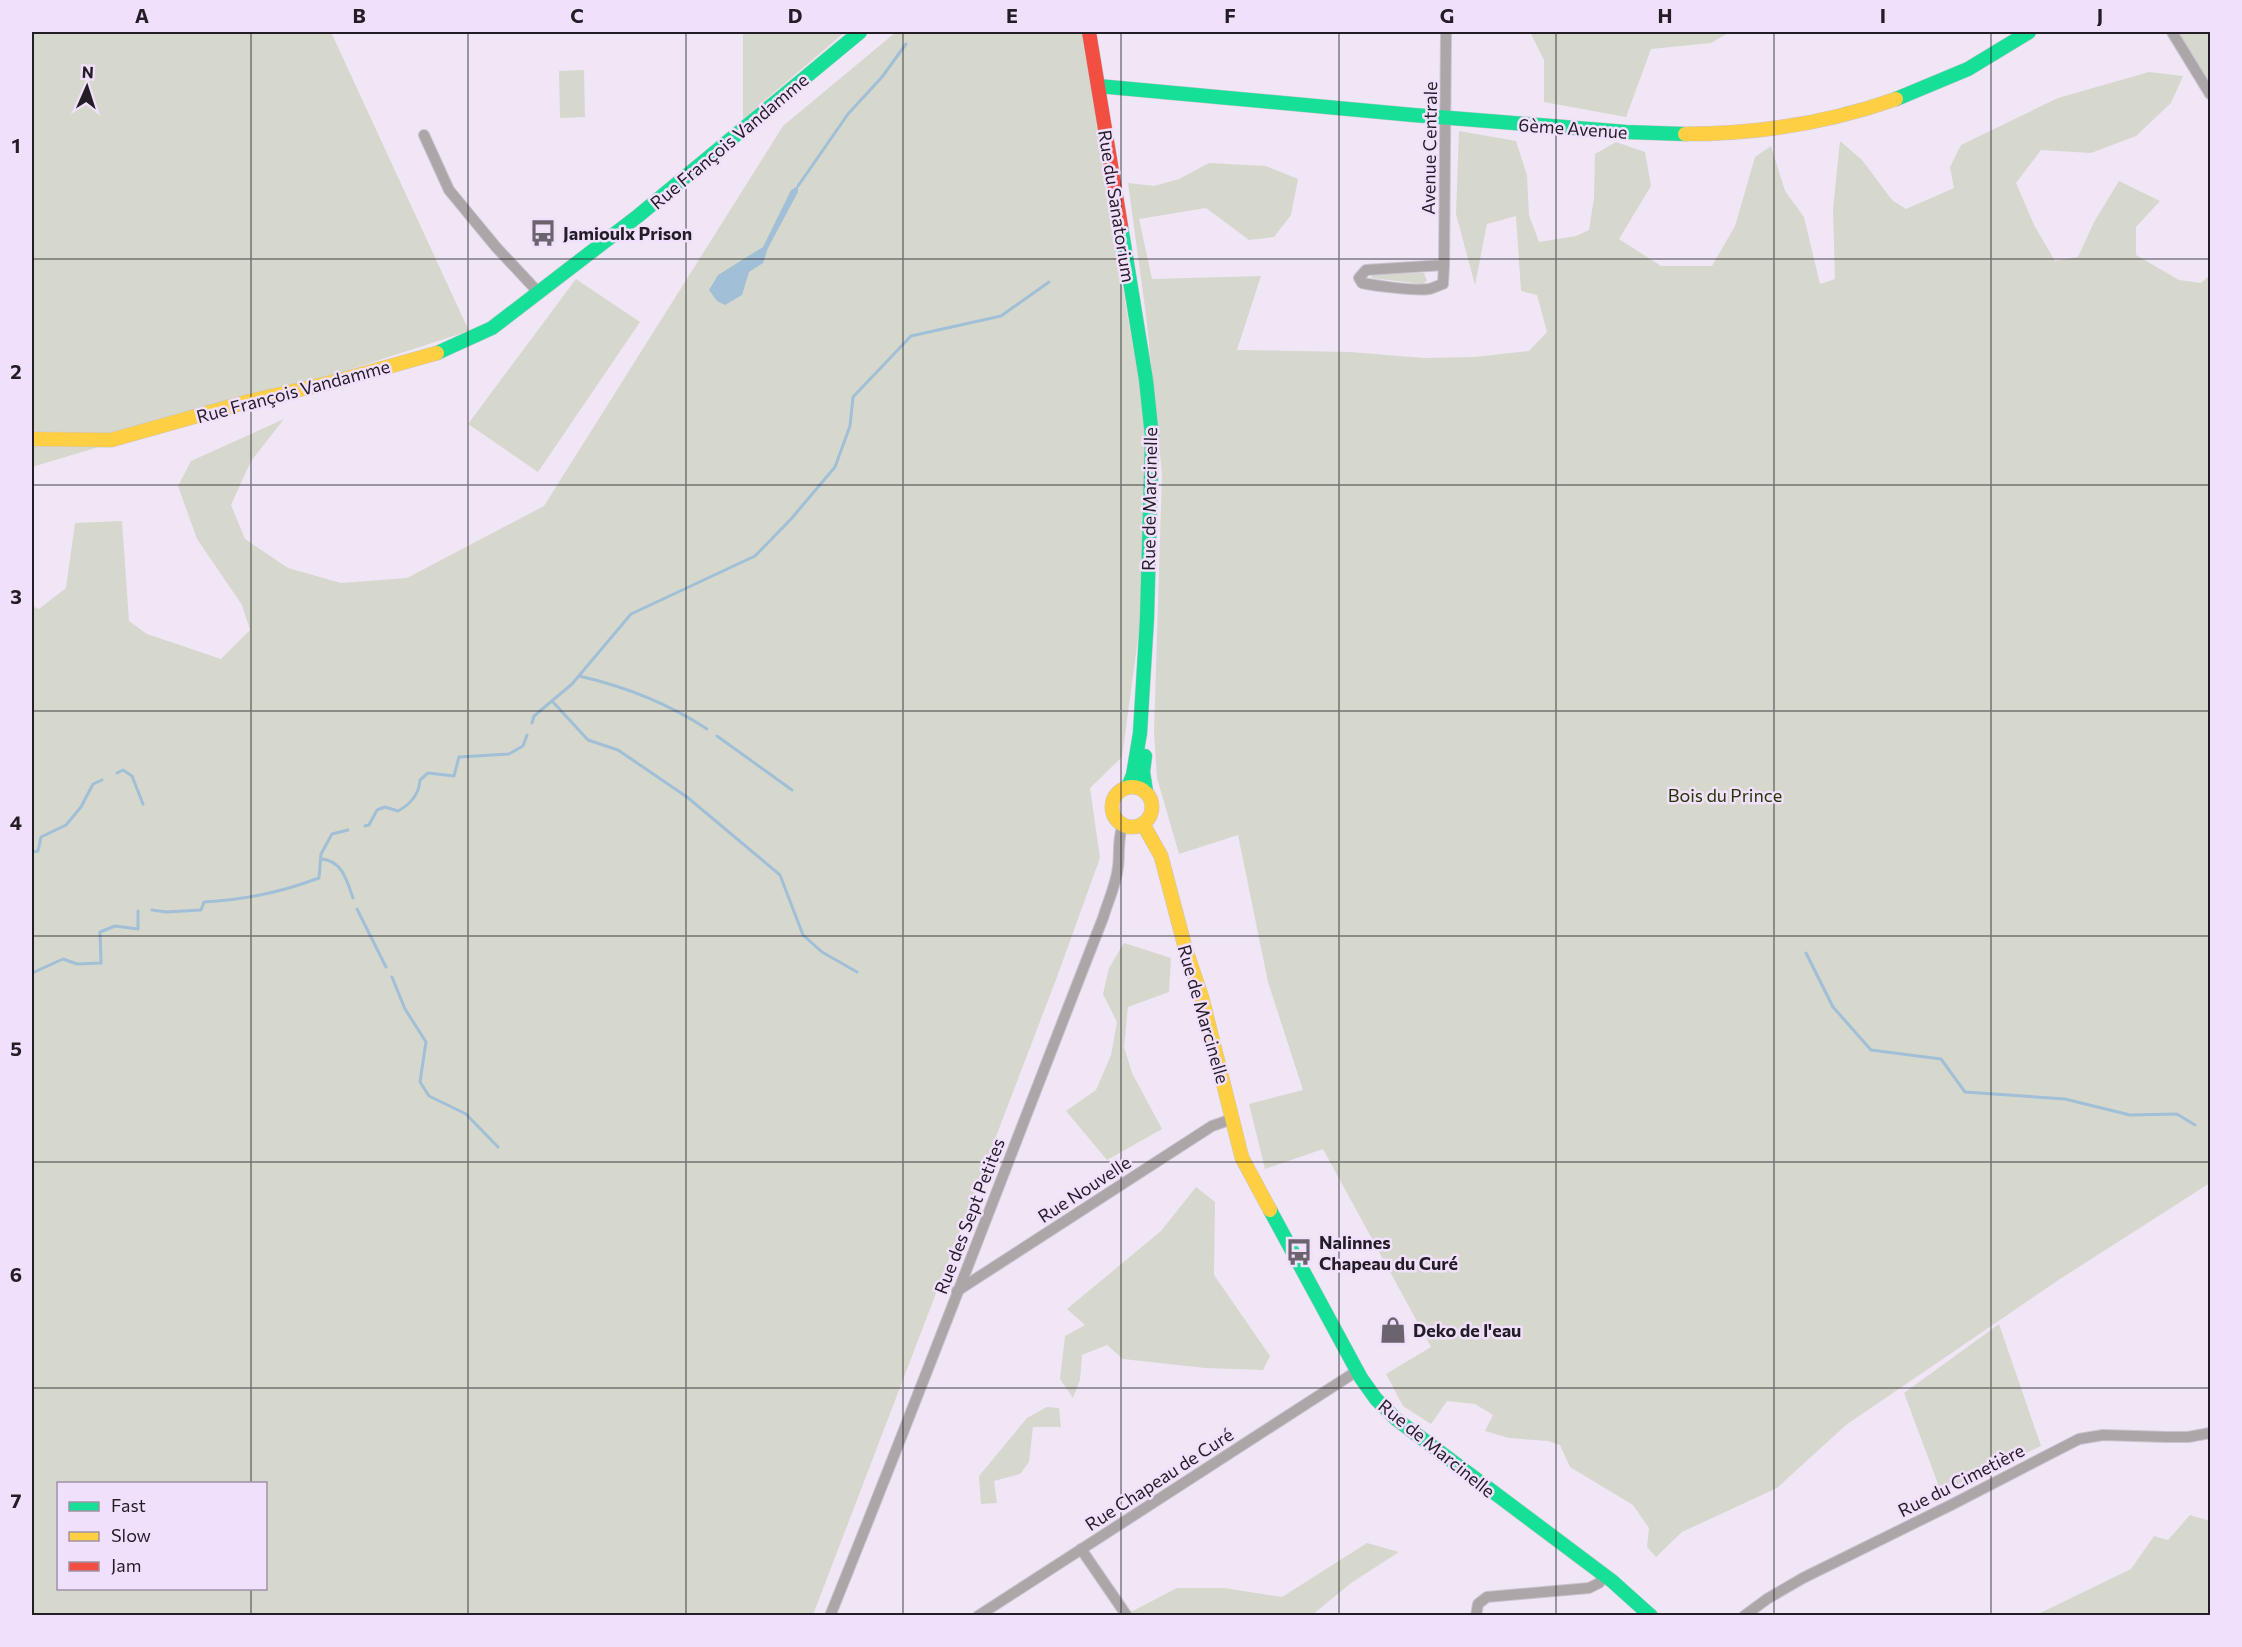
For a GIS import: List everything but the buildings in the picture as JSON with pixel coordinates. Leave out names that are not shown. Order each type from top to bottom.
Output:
[{"type":"street","name":"Rue François Vandamme","points":[[32,439],[111,440],[444,351],[492,328],[638,216],[860,32]]},
{"type":"street","name":"Rue du Sanatorium","points":[[1089,32],[1146,380]]},
{"type":"street","name":"Avenue Centrale","points":[[1444,265],[1366,270],[1359,278],[1362,283],[1372,285],[1430,289],[1443,284],[1444,265],[1447,118],[1446,32]]},
{"type":"street","name":"6ème Avenue","points":[[1098,86],[1447,118],[1697,135],[1738,134],[1805,124],[1916,91],[1966,69],[2029,32]]},
{"type":"street","points":[[2172,32],[2211,94]]},
{"type":"street","points":[[424,135],[448,190],[539,293]]},
{"type":"street","name":"Rue de Marcinelle","points":[[1123,825],[1115,818],[1112,805],[1117,793],[1128,787],[1135,772],[1143,640],[1147,618],[1152,437],[1146,380]]},
{"type":"street","name":"Rue de Marcinelle","points":[[1147,618],[1150,640],[1143,772],[1146,791],[1153,802],[1153,808],[1148,820],[1143,824],[1161,856],[1228,1096],[1237,1144],[1246,1166],[1314,1295],[1333,1324],[1357,1371],[1376,1399],[1396,1419],[1604,1576],[1651,1616]]},
{"type":"street","points":[[1128,787],[1146,791]]},
{"type":"street","points":[[1123,825],[1136,827],[1143,824]]},
{"type":"street","name":"Rue des Sept Petites","points":[[830,1616],[910,1419],[957,1290],[1116,881],[1119,840],[1123,825]]},
{"type":"street","name":"Rue Nouvelle","points":[[957,1290],[1212,1126],[1232,1119]]},
{"type":"street","name":"Rue Chapeau de Curé","points":[[978,1616],[1357,1371]]},
{"type":"street","name":"Rue du Cimetière","points":[[1744,1616],[1767,1599],[1803,1578],[1952,1505],[2079,1438],[2103,1435],[2188,1437],[2211,1433]]},
{"type":"street","points":[[1081,1549],[1127,1616]]},
{"type":"street","points":[[1476,1616],[1478,1604],[1487,1597],[1590,1588],[1599,1583],[1604,1576]]},
{"type":"green space","points":[[32,32],[331,32],[469,331],[262,398],[32,467]]},
{"type":"green space","points":[[743,32],[845,32],[743,119]]},
{"type":"green space","points":[[896,32],[1083,32],[1111,223],[1145,414],[1141,616],[1122,757],[1090,788],[1100,858],[1057,977],[813,1615],[32,1615],[32,606],[39,609],[66,588],[75,523],[122,521],[129,621],[147,634],[221,659],[250,630],[242,605],[197,539],[178,486],[191,461],[284,419],[251,461],[231,505],[245,539],[288,568],[341,583],[407,578],[544,506],[783,126]]},
{"type":"green space","points":[[1530,32],[1730,32],[1711,43],[1651,49],[1626,117],[1544,102],[1544,60]]},
{"type":"green space","points":[[2170,32],[2210,32],[2210,87]]},
{"type":"green space","points":[[584,70],[585,117],[560,118],[559,71]]},
{"type":"green space","name":"Bois du Prince","points":[[2149,72],[2183,76],[2171,103],[2136,136],[2091,153],[2041,150],[2016,183],[2034,225],[2055,261],[2078,257],[2094,222],[2119,181],[2160,201],[2136,227],[2136,255],[2179,280],[2201,283],[2210,275],[2210,1183],[2060,1279],[1846,1425],[1777,1488],[1682,1532],[1656,1557],[1647,1547],[1649,1528],[1633,1505],[1570,1467],[1560,1445],[1548,1441],[1509,1438],[1485,1431],[1493,1415],[1475,1404],[1447,1401],[1431,1424],[1403,1406],[1386,1374],[1431,1347],[1323,1149],[1265,1169],[1249,1104],[1303,1090],[1268,982],[1238,835],[1179,854],[1157,778],[1154,732],[1162,474],[1146,315],[1128,183],[1154,186],[1179,179],[1209,163],[1266,166],[1298,179],[1291,215],[1274,237],[1249,240],[1206,208],[1139,219],[1152,279],[1261,276],[1237,350],[1350,352],[1424,358],[1475,357],[1529,351],[1547,332],[1537,295],[1521,291],[1516,216],[1487,224],[1475,285],[1456,214],[1459,131],[1516,141],[1527,175],[1529,215],[1539,242],[1576,236],[1589,230],[1594,198],[1595,154],[1616,142],[1645,152],[1651,186],[1619,239],[1661,266],[1712,266],[1735,226],[1755,157],[1771,146],[1785,191],[1804,217],[1820,284],[1835,279],[1833,209],[1840,141],[1862,160],[1892,200],[1906,209],[1954,188],[1950,167],[1961,145],[2058,98]]},
{"type":"green space","points":[[1424,273],[1427,281],[1422,284],[1371,278],[1374,274]]},
{"type":"green space","points":[[576,279],[640,322],[538,472],[468,424]]},
{"type":"green space","points":[[1124,943],[1171,958],[1169,992],[1128,1007],[1124,1047],[1132,1073],[1162,1129],[1107,1160],[1066,1111],[1096,1090],[1111,1055],[1117,1022],[1103,994],[1109,968]]},
{"type":"green space","points":[[1196,1187],[1215,1202],[1214,1275],[1270,1356],[1263,1370],[1205,1368],[1123,1359],[1107,1345],[1082,1355],[1080,1380],[1073,1398],[1060,1379],[1065,1336],[1085,1325],[1067,1309],[1161,1231]]},
{"type":"green space","points":[[1999,1324],[2041,1446],[1941,1492],[1904,1393]]},
{"type":"green space","points":[[1047,1407],[1059,1408],[1061,1427],[1033,1427],[1029,1462],[1020,1474],[994,1481],[997,1503],[981,1504],[979,1476],[1027,1418]]},
{"type":"green space","points":[[2190,1515],[2210,1521],[2210,1615],[2036,1615],[2131,1569],[2154,1536],[2168,1540]]},
{"type":"green space","points":[[1367,1543],[1399,1552],[1351,1583],[1312,1615],[1123,1616],[1177,1588],[1224,1588],[1282,1597]]},
{"type":"water","points":[[798,186],[798,192],[768,248],[763,263],[749,272],[742,295],[725,305],[717,301],[709,290],[718,275],[763,247],[791,190]]},
{"type":"waterway","points":[[798,186],[848,114],[882,77],[906,44]]},
{"type":"waterway","points":[[532,723],[534,716],[572,684],[631,614],[755,556],[791,519],[835,467],[850,426],[853,397],[911,336],[1001,316],[1049,282]]},
{"type":"waterway","points":[[579,676],[645,697],[707,729]]},
{"type":"waterway","points":[[552,701],[588,740],[618,750],[687,797],[780,875],[803,935],[822,952],[857,972]]},
{"type":"waterway","points":[[365,826],[369,825],[377,810],[385,807],[398,811],[407,805],[416,794],[420,780],[428,773],[454,776],[459,757],[509,754],[523,746],[527,735]]},
{"type":"waterway","points":[[717,736],[792,790]]},
{"type":"waterway","points":[[117,773],[123,770],[132,776],[143,804]]},
{"type":"waterway","points":[[32,852],[38,851],[41,837],[66,825],[81,807],[93,784],[102,780]]},
{"type":"waterway","points":[[152,910],[166,912],[201,910],[204,902],[263,894],[319,878],[321,854],[332,834],[348,830]]},
{"type":"waterway","points":[[321,859],[328,860],[339,867],[346,878],[353,898]]},
{"type":"waterway","points":[[357,909],[386,967]]},
{"type":"waterway","points":[[32,973],[63,959],[77,964],[101,963],[100,932],[115,926],[138,929],[138,911]]},
{"type":"waterway","points":[[1806,953],[1833,1007],[1871,1050],[1941,1059],[1965,1092],[2065,1099],[2130,1115],[2177,1114],[2195,1125]]},
{"type":"waterway","points":[[392,977],[405,1009],[426,1042],[420,1082],[429,1096],[466,1114],[498,1147]]},
{"type":"traffic: fast","points":[[437,353],[492,328],[638,216],[860,32]]},
{"type":"traffic: fast","points":[[1896,99],[1968,69],[2029,32]]},
{"type":"traffic: fast","points":[[1098,86],[1413,115],[1626,132],[1685,134]]},
{"type":"traffic: fast","points":[[1121,226],[1146,380],[1152,437],[1147,618],[1140,733],[1133,775],[1128,787]]},
{"type":"traffic: fast","points":[[1145,756],[1143,772],[1146,791]]},
{"type":"traffic: fast","points":[[1270,1210],[1361,1378],[1376,1399],[1396,1419],[1612,1581],[1651,1616]]},
{"type":"traffic: slow","points":[[1685,134],[1739,132],[1818,121],[1896,99]]},
{"type":"traffic: slow","points":[[32,439],[111,440],[250,401],[337,381],[437,353]]},
{"type":"traffic: slow","points":[[1132,787],[1140,788],[1146,793],[1151,799],[1152,807],[1151,815],[1146,821],[1140,826],[1132,827],[1124,826],[1118,821],[1113,815],[1112,807],[1113,799],[1118,793],[1124,788],[1132,787]]},
{"type":"traffic: slow","points":[[1143,824],[1161,856],[1185,947],[1202,998],[1242,1158],[1270,1210]]},
{"type":"traffic: jam","points":[[1089,32],[1121,226]]},
{"type":"place","name":"Jamioulx Prison","points":[[543,233]]},
{"type":"place","name":"Nalinnes Chapeau du Curé","points":[[1299,1252]]},
{"type":"place","name":"Deko de l'eau","points":[[1393,1330]]}]
